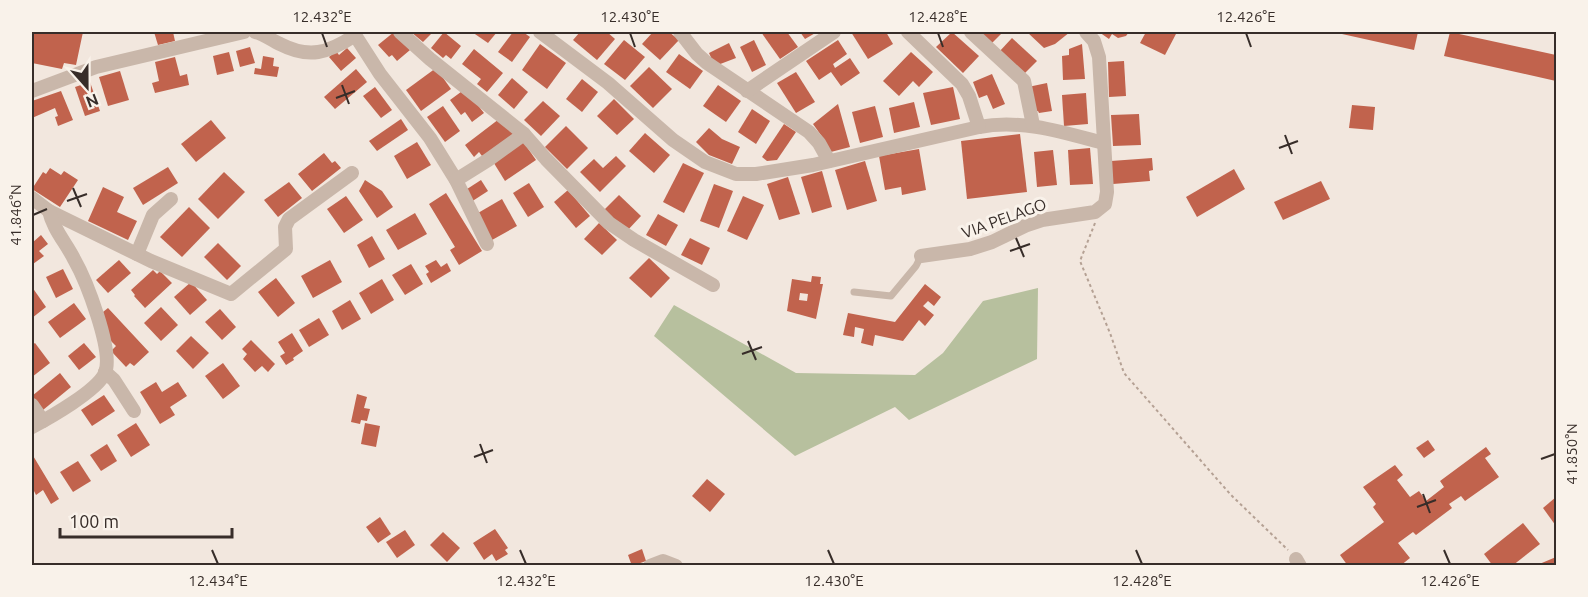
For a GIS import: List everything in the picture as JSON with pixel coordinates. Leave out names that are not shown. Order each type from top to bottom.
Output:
[{"type":"street","points":[[32,91],[96,67],[244,32]]},
{"type":"street","points":[[255,32],[285,47],[308,54],[330,49],[353,34],[380,74],[430,138],[456,180],[488,244]]},
{"type":"street","points":[[400,32],[524,134],[609,223],[634,240],[713,285]]},
{"type":"street","points":[[540,32],[608,83],[673,140],[716,167],[736,174],[829,161],[1003,123],[1033,125],[1103,143]]},
{"type":"street","points":[[680,32],[702,59],[809,132],[819,143],[829,161]]},
{"type":"street","points":[[747,91],[834,32]]},
{"type":"street","points":[[908,32],[962,84],[969,96],[979,127]]},
{"type":"street","points":[[970,32],[1024,81],[1033,125]]},
{"type":"street","points":[[1086,32],[1094,41],[1099,57],[1107,196],[1102,207]]},
{"type":"street","points":[[456,180],[524,134]]},
{"type":"street","points":[[32,198],[49,211],[137,254],[231,294],[286,249],[285,227],[289,219],[352,173]]},
{"type":"street","points":[[137,254],[153,215],[171,199]]},
{"type":"street","name":"VIA PELAGO","points":[[921,256],[957,252],[982,246],[1035,222],[1092,213],[1102,207]]},
{"type":"street","points":[[32,405],[37,424],[88,390],[105,372],[107,357],[97,314],[76,262],[57,230],[49,211]]},
{"type":"street","points":[[105,372],[114,380],[134,411]]},
{"type":"street","points":[[650,566],[663,561],[676,566]]},
{"type":"lane","points":[[854,292],[891,296],[916,266],[921,256]]},
{"type":"path","points":[[1102,207],[1080,261],[1124,373],[1231,495],[1298,562]]},
{"type":"green space","points":[[1038,288],[1037,359],[909,420],[895,407],[795,456],[654,336],[674,305],[796,373],[915,375],[943,353],[983,301]]},
{"type":"building","points":[[32,32],[83,32],[76,65],[64,63],[62,69],[32,63]]},
{"type":"building","points":[[154,32],[173,32],[175,41],[158,45]]},
{"type":"building","points":[[394,32],[410,50],[397,61],[392,55],[389,57],[378,45]]},
{"type":"building","points":[[411,32],[433,32],[423,42]]},
{"type":"building","points":[[444,32],[461,46],[451,59],[446,55],[443,58],[431,48]]},
{"type":"building","points":[[472,32],[497,32],[488,43]]},
{"type":"building","points":[[513,32],[523,32],[530,37],[512,62],[498,52]]},
{"type":"building","points":[[580,32],[607,32],[615,39],[597,60],[573,40]]},
{"type":"building","points":[[653,32],[669,32],[679,40],[660,60],[642,44]]},
{"type":"building","points":[[761,32],[787,32],[798,47],[780,59]]},
{"type":"building","points":[[800,32],[817,32],[805,39]]},
{"type":"building","points":[[851,32],[886,32],[893,44],[868,59]]},
{"type":"building","points":[[952,32],[979,56],[963,73],[936,47]]},
{"type":"building","points":[[975,32],[1003,32],[990,45]]},
{"type":"building","points":[[1027,32],[1070,32],[1055,44],[1044,48]]},
{"type":"building","points":[[1099,32],[1129,32],[1126,36],[1118,38],[1112,34],[1109,39]]},
{"type":"building","points":[[1146,32],[1177,32],[1165,55],[1140,43]]},
{"type":"building","points":[[1333,32],[1418,32],[1414,50]]},
{"type":"building","points":[[1450,32],[1556,55],[1556,81],[1444,56]]},
{"type":"building","points":[[1012,38],[1037,61],[1023,75],[998,53]]},
{"type":"building","points":[[624,40],[645,57],[625,80],[604,64]]},
{"type":"building","points":[[754,40],[766,65],[752,72],[740,47]]},
{"type":"building","points":[[838,40],[847,54],[833,64],[835,68],[850,58],[860,73],[841,86],[831,72],[819,80],[806,61]]},
{"type":"building","points":[[729,43],[736,58],[715,66],[709,53]]},
{"type":"building","points":[[540,44],[566,63],[547,89],[522,70]]},
{"type":"building","points":[[1082,44],[1085,79],[1063,80],[1062,56],[1069,55],[1069,49]]},
{"type":"building","points":[[250,47],[255,63],[240,67],[236,51]]},
{"type":"building","points":[[347,48],[356,58],[341,71],[329,57],[336,51],[339,55]]},
{"type":"building","points":[[474,49],[503,73],[487,92],[477,84],[481,79],[462,64]]},
{"type":"building","points":[[229,52],[234,71],[217,75],[213,56]]},
{"type":"building","points":[[911,52],[933,72],[919,87],[913,81],[899,96],[883,81]]},
{"type":"building","points":[[679,54],[703,71],[690,89],[666,72]]},
{"type":"building","points":[[263,56],[274,58],[273,66],[279,67],[277,77],[254,74],[255,68],[261,69]]},
{"type":"building","points":[[175,57],[180,76],[187,74],[189,85],[155,93],[152,83],[159,81],[155,62]]},
{"type":"building","points":[[1124,61],[1126,96],[1109,97],[1108,62]]},
{"type":"building","points":[[649,67],[672,89],[653,108],[630,86]]},
{"type":"building","points":[[436,68],[451,89],[421,111],[406,90]]},
{"type":"building","points":[[356,69],[367,82],[335,109],[324,97]]},
{"type":"building","points":[[120,71],[129,100],[108,106],[99,77]]},
{"type":"building","points":[[796,72],[815,102],[796,113],[777,83]]},
{"type":"building","points":[[992,74],[1005,104],[993,109],[987,95],[979,98],[973,82]]},
{"type":"building","points":[[512,78],[528,92],[514,109],[498,95]]},
{"type":"building","points":[[582,79],[598,92],[582,112],[566,99]]},
{"type":"building","points":[[90,82],[100,111],[85,116],[75,87]]},
{"type":"building","points":[[1047,83],[1052,111],[1032,112],[1028,87]]},
{"type":"building","points":[[718,85],[741,101],[726,122],[703,106]]},
{"type":"building","points":[[375,87],[392,110],[381,118],[363,96]]},
{"type":"building","points":[[953,87],[960,119],[931,125],[923,93]]},
{"type":"building","points":[[465,89],[484,113],[472,122],[465,112],[461,115],[450,100]]},
{"type":"building","points":[[61,91],[73,120],[58,126],[55,108],[32,118],[32,101]]},
{"type":"building","points":[[1086,93],[1088,124],[1064,126],[1062,95]]},
{"type":"building","points":[[614,99],[634,119],[617,135],[597,116]]},
{"type":"building","points":[[543,101],[560,116],[541,136],[524,120]]},
{"type":"building","points":[[914,102],[920,127],[894,133],[889,108]]},
{"type":"building","points":[[838,104],[850,147],[827,153],[823,138],[813,124]]},
{"type":"building","points":[[1352,105],[1375,107],[1373,130],[1349,128]]},
{"type":"building","points":[[443,106],[460,131],[445,142],[427,117]]},
{"type":"building","points":[[875,106],[883,137],[860,143],[852,112]]},
{"type":"building","points":[[752,109],[770,121],[756,144],[738,132]]},
{"type":"building","points":[[1139,114],[1141,145],[1113,146],[1111,115]]},
{"type":"building","points":[[503,116],[518,136],[485,160],[479,152],[474,157],[465,145]]},
{"type":"building","points":[[401,119],[408,130],[377,151],[369,141]]},
{"type":"building","points":[[211,120],[226,138],[196,162],[181,144]]},
{"type":"building","points":[[784,124],[796,132],[777,160],[767,161],[762,157]]},
{"type":"building","points":[[566,126],[588,148],[567,169],[545,147]]},
{"type":"building","points":[[709,128],[722,139],[740,147],[732,164],[709,155],[696,142]]},
{"type":"building","points":[[645,133],[670,155],[654,173],[629,151]]},
{"type":"building","points":[[1020,134],[1027,192],[967,199],[961,141]]},
{"type":"building","points":[[522,140],[536,160],[505,181],[492,160]]},
{"type":"building","points":[[417,142],[431,165],[407,179],[394,156]]},
{"type":"building","points":[[1090,148],[1093,184],[1070,185],[1068,150]]},
{"type":"building","points":[[919,149],[926,190],[902,195],[901,187],[885,190],[879,156]]},
{"type":"building","points":[[1053,150],[1057,185],[1037,187],[1034,152]]},
{"type":"building","points":[[324,153],[332,163],[335,161],[341,168],[312,191],[298,174]]},
{"type":"building","points":[[616,156],[626,166],[600,192],[580,172],[594,159],[603,168]]},
{"type":"building","points":[[1152,158],[1153,170],[1149,171],[1150,181],[1113,184],[1111,161]]},
{"type":"building","points":[[865,161],[877,201],[847,210],[835,170]]},
{"type":"building","points":[[683,163],[704,173],[684,213],[663,202]]},
{"type":"building","points":[[168,167],[178,183],[143,205],[133,188]]},
{"type":"building","points":[[50,168],[61,175],[64,171],[78,180],[60,207],[32,189],[43,172],[46,174]]},
{"type":"building","points":[[1234,169],[1245,189],[1197,217],[1186,197]]},
{"type":"building","points":[[822,171],[832,207],[812,213],[801,177]]},
{"type":"building","points":[[224,172],[245,192],[218,219],[198,199]]},
{"type":"building","points":[[788,177],[800,214],[779,220],[767,184]]},
{"type":"building","points":[[365,180],[382,191],[393,207],[377,218],[359,191]]},
{"type":"building","points":[[481,180],[488,191],[471,202],[464,191]]},
{"type":"building","points":[[1321,181],[1330,199],[1283,220],[1274,202]]},
{"type":"building","points":[[289,182],[302,198],[278,217],[264,200]]},
{"type":"building","points":[[529,183],[544,207],[528,217],[513,193]]},
{"type":"building","points":[[714,184],[733,191],[719,228],[700,221]]},
{"type":"building","points":[[103,187],[124,197],[117,212],[137,221],[128,240],[88,221]]},
{"type":"building","points":[[568,190],[590,216],[576,228],[554,202]]},
{"type":"building","points":[[446,193],[482,251],[459,265],[450,250],[455,247],[429,204]]},
{"type":"building","points":[[619,195],[641,216],[626,232],[603,211]]},
{"type":"building","points":[[346,196],[363,220],[344,233],[327,209]]},
{"type":"building","points":[[743,196],[764,205],[747,240],[727,231]]},
{"type":"building","points":[[502,199],[517,226],[492,240],[478,213]]},
{"type":"building","points":[[189,207],[210,228],[182,257],[160,237]]},
{"type":"building","points":[[415,213],[427,234],[398,250],[386,230]]},
{"type":"building","points":[[658,214],[678,225],[666,246],[646,235]]},
{"type":"building","points":[[599,223],[617,240],[602,255],[584,239]]},
{"type":"building","points":[[41,235],[48,244],[39,251],[44,256],[33,264],[32,243]]},
{"type":"building","points":[[372,236],[385,259],[369,268],[357,245]]},
{"type":"building","points":[[690,238],[710,248],[702,265],[681,255]]},
{"type":"building","points":[[218,243],[241,266],[227,280],[204,257]]},
{"type":"building","points":[[649,258],[670,278],[651,298],[629,278]]},
{"type":"building","points":[[119,260],[131,273],[108,293],[96,280]]},
{"type":"building","points":[[330,260],[342,282],[313,298],[301,276]]},
{"type":"building","points":[[436,260],[441,267],[447,263],[451,271],[431,283],[425,266]]},
{"type":"building","points":[[411,264],[423,284],[405,295],[392,275]]},
{"type":"building","points":[[63,269],[73,289],[56,298],[46,277]]},
{"type":"building","points":[[153,270],[157,274],[160,271],[172,283],[145,308],[131,290]]},
{"type":"building","points":[[812,276],[821,277],[820,284],[823,284],[816,319],[787,311],[792,279],[811,282]],"holes":[[[800,293],[808,294],[807,301],[799,300]]]},
{"type":"building","points":[[276,278],[295,303],[278,317],[258,292]]},
{"type":"building","points":[[382,279],[394,300],[371,314],[359,293]]},
{"type":"building","points":[[191,282],[207,300],[190,315],[174,297]]},
{"type":"building","points":[[925,284],[941,297],[934,306],[928,301],[923,306],[934,315],[925,326],[919,320],[903,341],[875,335],[873,346],[861,343],[864,329],[855,327],[854,337],[843,335],[848,313],[895,322]]},
{"type":"building","points":[[32,287],[46,307],[32,318]]},
{"type":"building","points":[[350,300],[361,319],[342,330],[332,311]]},
{"type":"building","points":[[74,303],[86,319],[60,338],[48,322]]},
{"type":"building","points":[[161,307],[178,325],[161,341],[144,323]]},
{"type":"building","points":[[108,308],[149,352],[134,366],[130,363],[126,367],[111,351],[116,346],[110,340],[103,312]]},
{"type":"building","points":[[220,309],[236,327],[222,340],[205,322]]},
{"type":"building","points":[[319,318],[329,335],[309,347],[299,330]]},
{"type":"building","points":[[292,333],[303,351],[286,365],[280,356],[285,353],[278,342]]},
{"type":"building","points":[[191,336],[209,353],[193,369],[176,351]]},
{"type":"building","points":[[251,340],[275,364],[268,372],[262,366],[255,372],[243,359],[247,354],[242,349]]},
{"type":"building","points":[[35,343],[50,363],[32,377],[32,345]]},
{"type":"building","points":[[84,343],[96,357],[79,370],[68,356]]},
{"type":"building","points":[[223,363],[240,386],[223,399],[205,376]]},
{"type":"building","points":[[60,373],[71,387],[43,410],[32,396]]},
{"type":"building","points":[[156,382],[162,392],[178,382],[187,396],[170,407],[175,415],[160,424],[140,392]]},
{"type":"building","points":[[357,394],[367,397],[364,408],[370,409],[367,421],[361,420],[360,424],[351,422]]},
{"type":"building","points":[[104,395],[115,411],[92,426],[81,410]]},
{"type":"building","points":[[136,423],[150,445],[131,457],[117,435]]},
{"type":"building","points":[[365,423],[380,426],[376,447],[361,444]]},
{"type":"building","points":[[1428,440],[1435,450],[1424,458],[1416,448]]},
{"type":"building","points":[[107,444],[117,461],[101,471],[90,455]]},
{"type":"building","points":[[1486,447],[1491,454],[1485,458],[1499,477],[1465,501],[1461,496],[1449,504],[1452,508],[1416,535],[1413,532],[1398,543],[1410,558],[1400,566],[1391,566],[1388,563],[1384,566],[1348,566],[1340,555],[1384,522],[1373,507],[1376,504],[1363,487],[1395,465],[1403,475],[1397,480],[1410,497],[1419,491],[1426,501],[1444,487],[1440,481]]},
{"type":"building","points":[[32,454],[59,499],[51,504],[43,490],[36,495],[32,487]]},
{"type":"building","points":[[78,461],[91,481],[73,492],[60,472]]},
{"type":"building","points":[[707,479],[725,494],[710,512],[692,496]]},
{"type":"building","points":[[1556,497],[1556,526],[1543,508]]},
{"type":"building","points":[[380,517],[391,534],[378,543],[366,527]]},
{"type":"building","points":[[1523,523],[1540,544],[1512,566],[1493,566],[1484,554]]},
{"type":"building","points":[[495,529],[508,548],[505,550],[508,554],[496,561],[492,554],[484,560],[473,543]]},
{"type":"building","points":[[405,530],[415,545],[397,558],[386,542]]},
{"type":"building","points":[[443,532],[460,548],[447,562],[430,545]]},
{"type":"building","points":[[642,549],[646,561],[632,566],[628,555]]},
{"type":"building","points":[[1556,557],[1556,566],[1537,566],[1537,565]]}]
